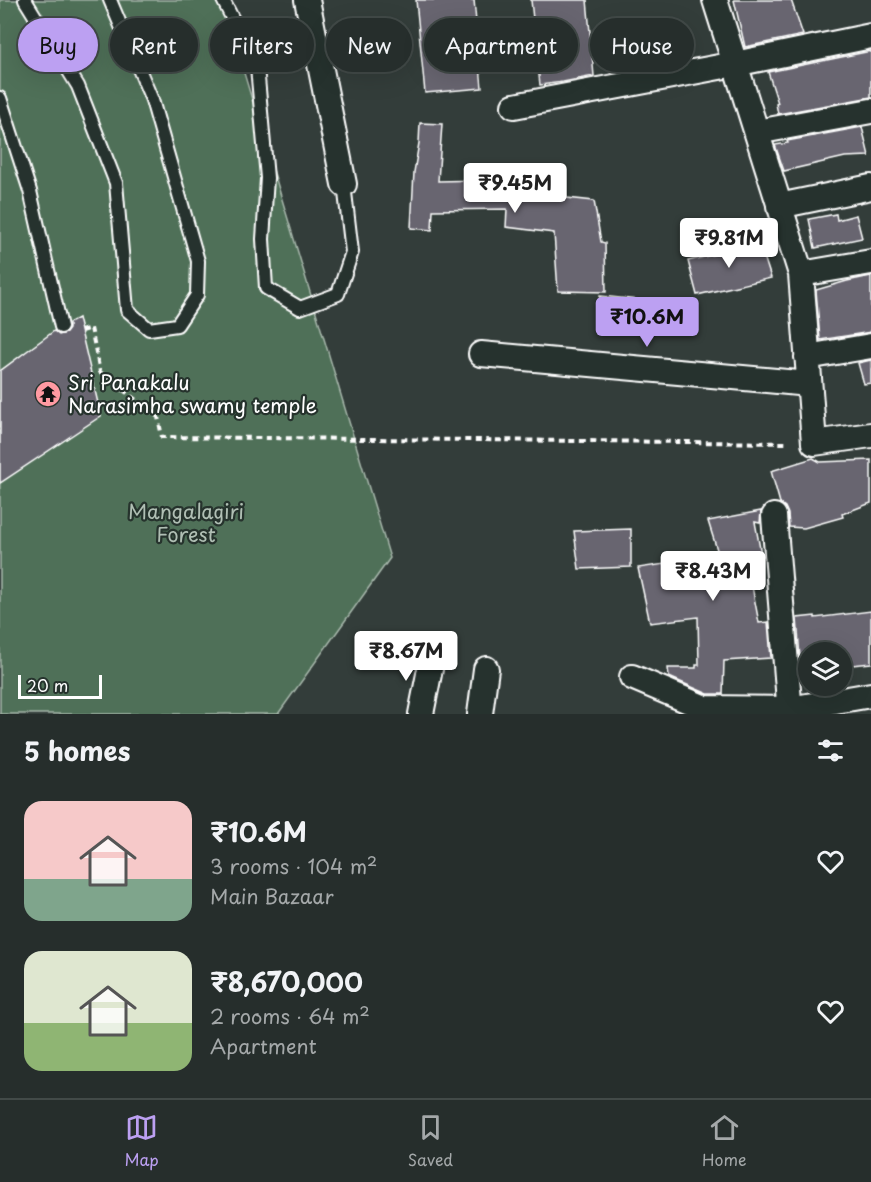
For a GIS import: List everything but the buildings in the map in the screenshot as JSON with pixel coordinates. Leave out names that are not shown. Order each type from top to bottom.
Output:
[{"type":"street","points":[[307,0],[344,184]]},
{"type":"street","points":[[715,0],[801,274],[814,443],[871,435]]},
{"type":"street","points":[[514,106],[871,36]]},
{"type":"street","points":[[757,132],[871,111]]},
{"type":"street","points":[[779,206],[871,187]]},
{"type":"street","points":[[801,274],[871,262]]},
{"type":"street","points":[[807,357],[871,346]]},
{"type":"street","points":[[481,354],[809,384]]},
{"type":"street","points":[[774,516],[790,712]]},
{"type":"street","points":[[421,714],[432,659]]},
{"type":"street","points":[[480,714],[486,669]]},
{"type":"street","points":[[632,677],[705,708],[790,712],[871,695]]},
{"type":"lane","points":[[25,0],[78,86],[116,183],[127,310],[149,329],[177,326],[197,295],[198,261],[152,100],[110,0]]},
{"type":"lane","points":[[223,0],[258,67],[267,178],[264,239],[266,288],[300,308],[338,294],[352,252],[344,184]]},
{"type":"lane","points":[[0,98],[30,191],[62,327]]},
{"type":"path","points":[[81,331],[91,328],[100,372],[158,417],[162,437],[814,443]]},
{"type":"green space","name":"Mangalagiri Forest","points":[[0,0],[222,0],[227,18],[210,18],[210,72],[244,72],[390,558],[278,714],[0,714]]},
{"type":"place","name":"Sri Panakalu Narasimha swamy temple","points":[[48,394]]}]
